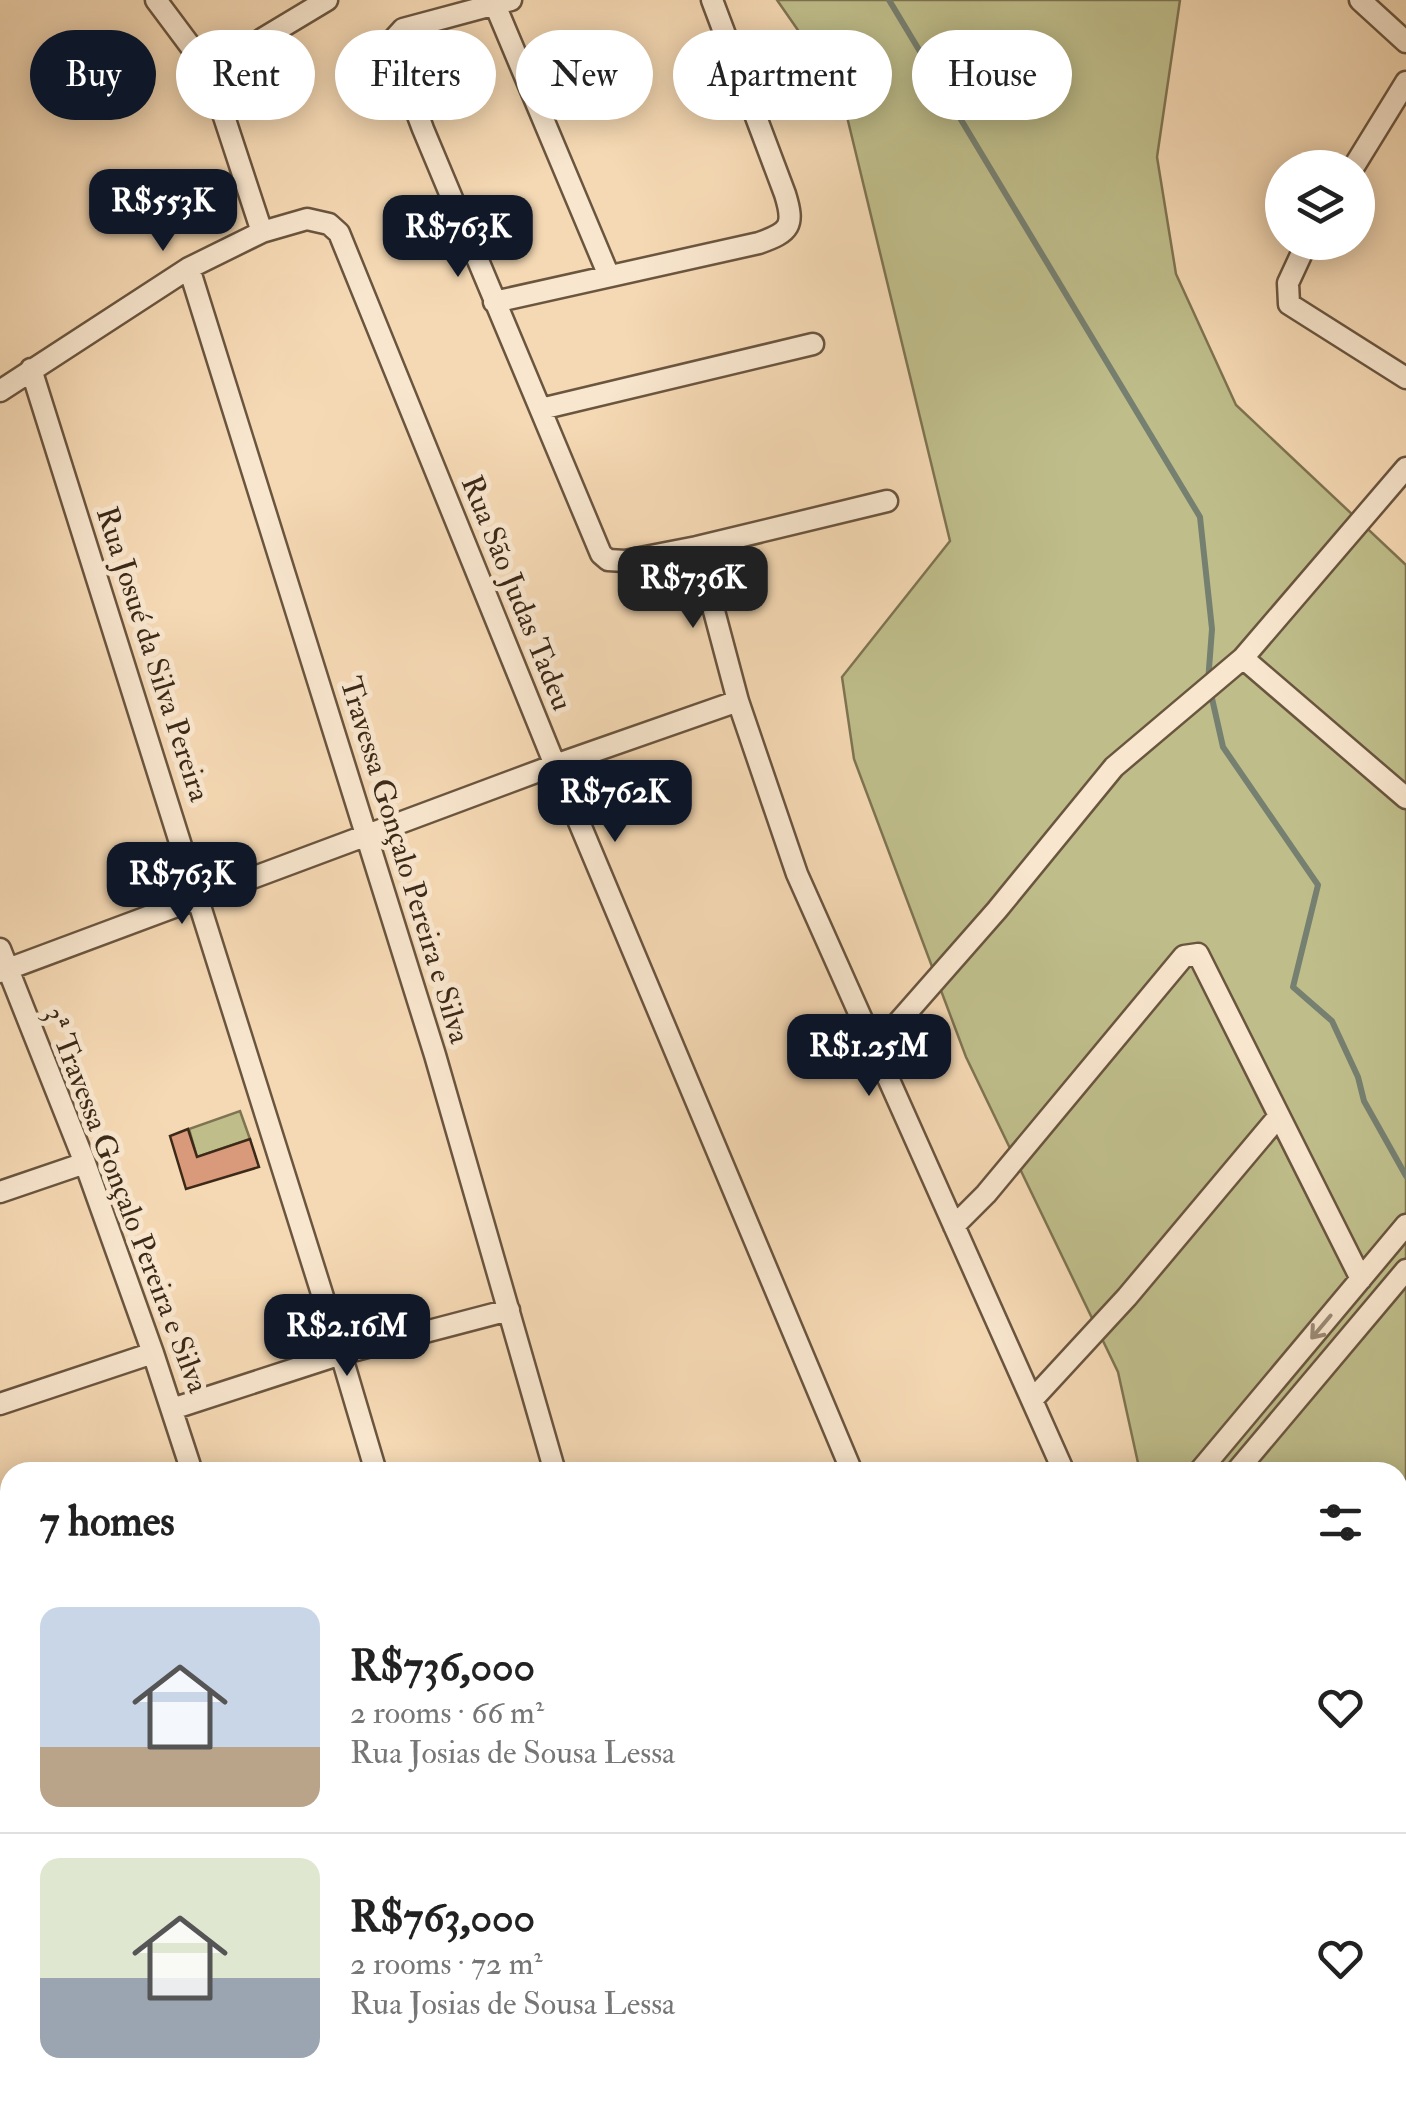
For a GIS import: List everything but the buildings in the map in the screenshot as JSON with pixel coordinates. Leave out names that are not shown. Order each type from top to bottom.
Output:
[{"type":"street","points":[[156,0],[178,30]]},
{"type":"street","points":[[277,30],[326,0]]},
{"type":"street","points":[[494,302],[760,243],[783,233],[790,222],[785,194],[712,0]]},
{"type":"street","points":[[1360,0],[1406,42]]},
{"type":"street","points":[[608,276],[500,2],[403,29],[393,40],[397,62],[596,544],[608,560],[697,548],[887,501]]},
{"type":"street","points":[[1364,150],[1406,82]]},
{"type":"street","points":[[0,390],[189,268],[262,232],[225,120]]},
{"type":"street","name":"Rua São Judas Tadeu","points":[[262,232],[307,219],[330,224],[339,233],[554,765],[848,1462]]},
{"type":"street","points":[[1299,260],[1288,283],[1290,304],[1406,378]]},
{"type":"street","name":"Travessa Gonçalo Pereira e Silva","points":[[189,268],[367,836],[552,1462]]},
{"type":"street","points":[[541,408],[814,344]]},
{"type":"street","name":"Rua Josué da Silva Pereira","points":[[31,369],[373,1462]]},
{"type":"street","points":[[874,1050],[998,910],[1114,767],[1243,658],[1404,475]]},
{"type":"street","points":[[697,548],[738,701],[797,874],[1060,1462]]},
{"type":"street","points":[[1243,658],[1406,798]]},
{"type":"street","points":[[2,964],[199,898],[554,765],[738,701]]},
{"type":"street","points":[[954,1226],[986,1194],[1184,956],[1198,954],[1361,1279]]},
{"type":"street","name":"3ª Travessa Gonçalo Pereira e Silva","points":[[2,964],[84,1163],[189,1462]]},
{"type":"street","points":[[1032,1400],[1127,1297],[1279,1116]]},
{"type":"street","points":[[0,1192],[84,1163]]},
{"type":"street","points":[[1208,1462],[1406,1225]]},
{"type":"street","points":[[1245,1462],[1405,1275]]},
{"type":"street","points":[[172,1409],[342,1354],[509,1310]]},
{"type":"street","points":[[0,1404],[154,1354]]},
{"type":"street","points":[[1224,1445],[1236,1462]]},
{"type":"shaded area","points":[[777,0],[1180,0],[1157,157],[1176,274],[1236,405],[1406,565],[1406,1462],[1138,1462],[1118,1372],[966,1057],[854,759],[842,677],[950,541],[848,120],[892,120],[892,30],[798,30]]},
{"type":"shaded area","points":[[240,1111],[250,1139],[197,1157],[189,1129]]},
{"type":"waterway","points":[[889,0],[1200,517],[1212,629],[1208,682]]},
{"type":"waterway","points":[[1211,694],[1223,747],[1318,885],[1293,987],[1332,1021],[1358,1077],[1364,1101],[1406,1176]]}]
